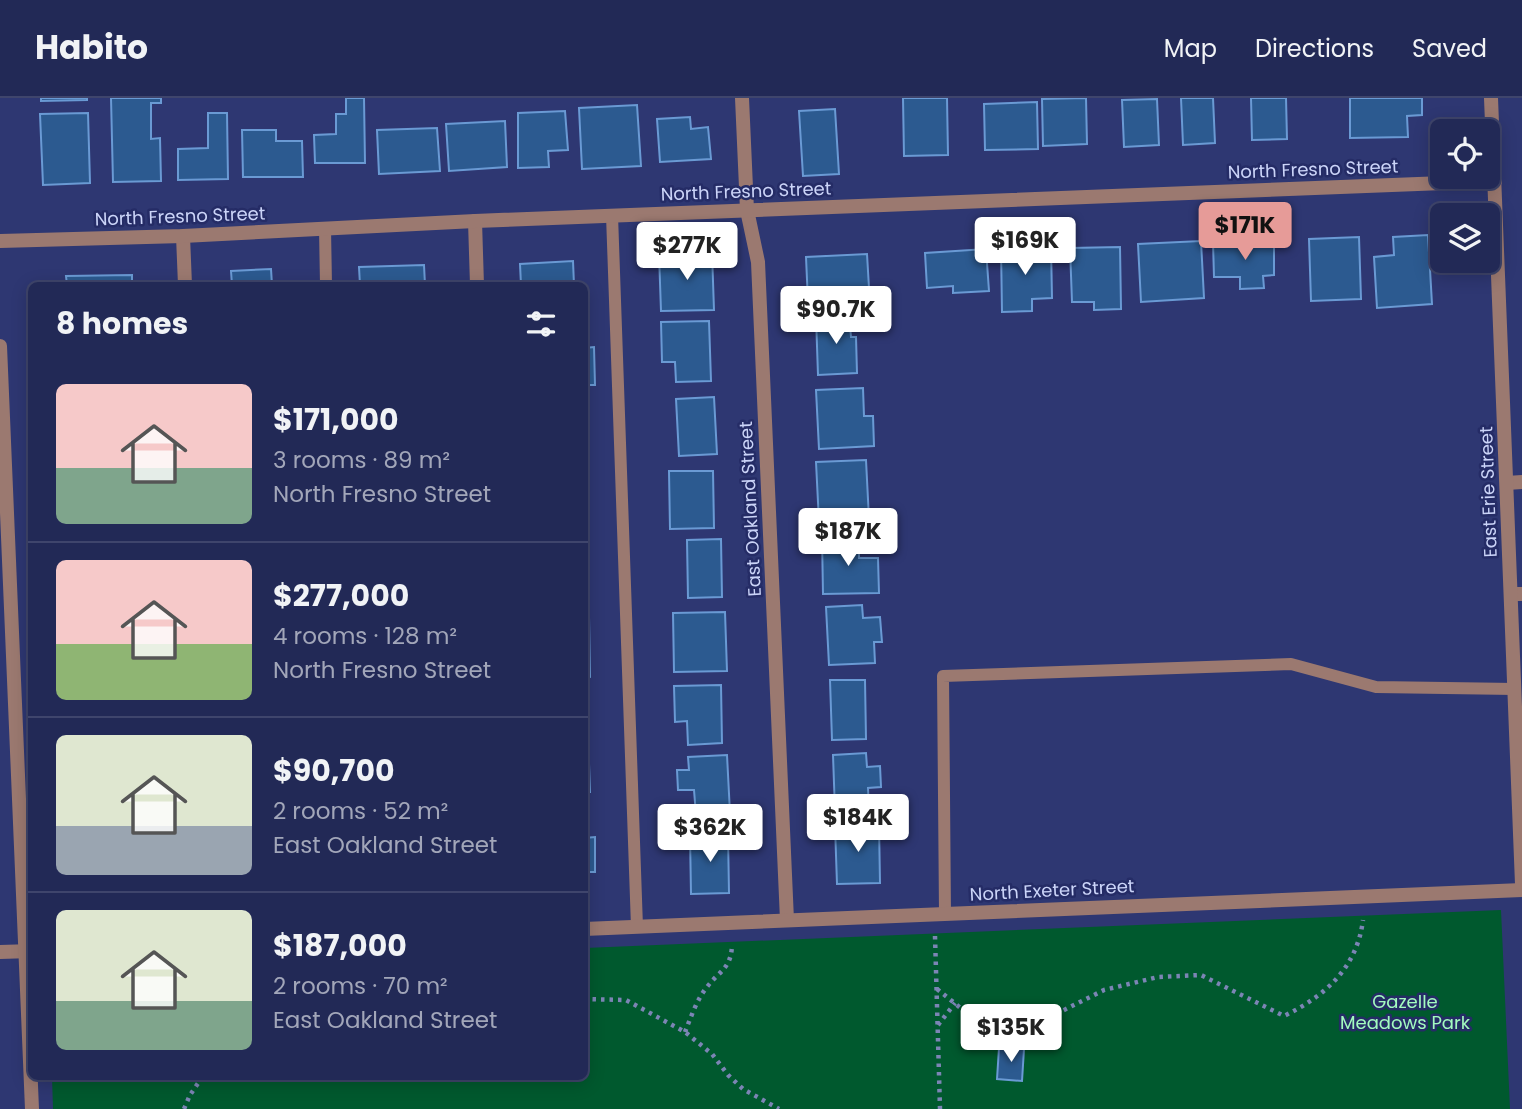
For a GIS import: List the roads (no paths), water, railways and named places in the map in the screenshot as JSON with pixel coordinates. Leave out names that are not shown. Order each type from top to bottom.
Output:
[{"type":"street","name":"East Oakland Street","points":[[742,98],[747,210],[758,262],[788,920]]},
{"type":"street","name":"East Erie Street","points":[[1491,98],[1492,119]]},
{"type":"street","name":"North Fresno Street","points":[[0,242],[1430,183]]},
{"type":"street","name":"East Erie Street","points":[[1494,189],[1507,483],[1516,594],[1515,689],[1519,737],[1522,884]]},
{"type":"street","points":[[475,221],[477,282]]},
{"type":"street","points":[[183,236],[185,282]]},
{"type":"street","points":[[0,346],[28,983]]},
{"type":"street","points":[[1507,483],[1522,482]]},
{"type":"street","name":"North Exeter Street","points":[[588,929],[1522,890]]},
{"type":"street","points":[[0,952],[27,951]]},
{"type":"street","points":[[31,1080],[32,1109]]},
{"type":"lane","points":[[612,215],[637,927]]},
{"type":"lane","points":[[325,228],[326,282]]},
{"type":"lane","points":[[945,914],[943,676],[1291,664],[1376,687],[1515,689]]},
{"type":"park label","name":"Gazelle Meadows Park","points":[[1405,1011]]}]
